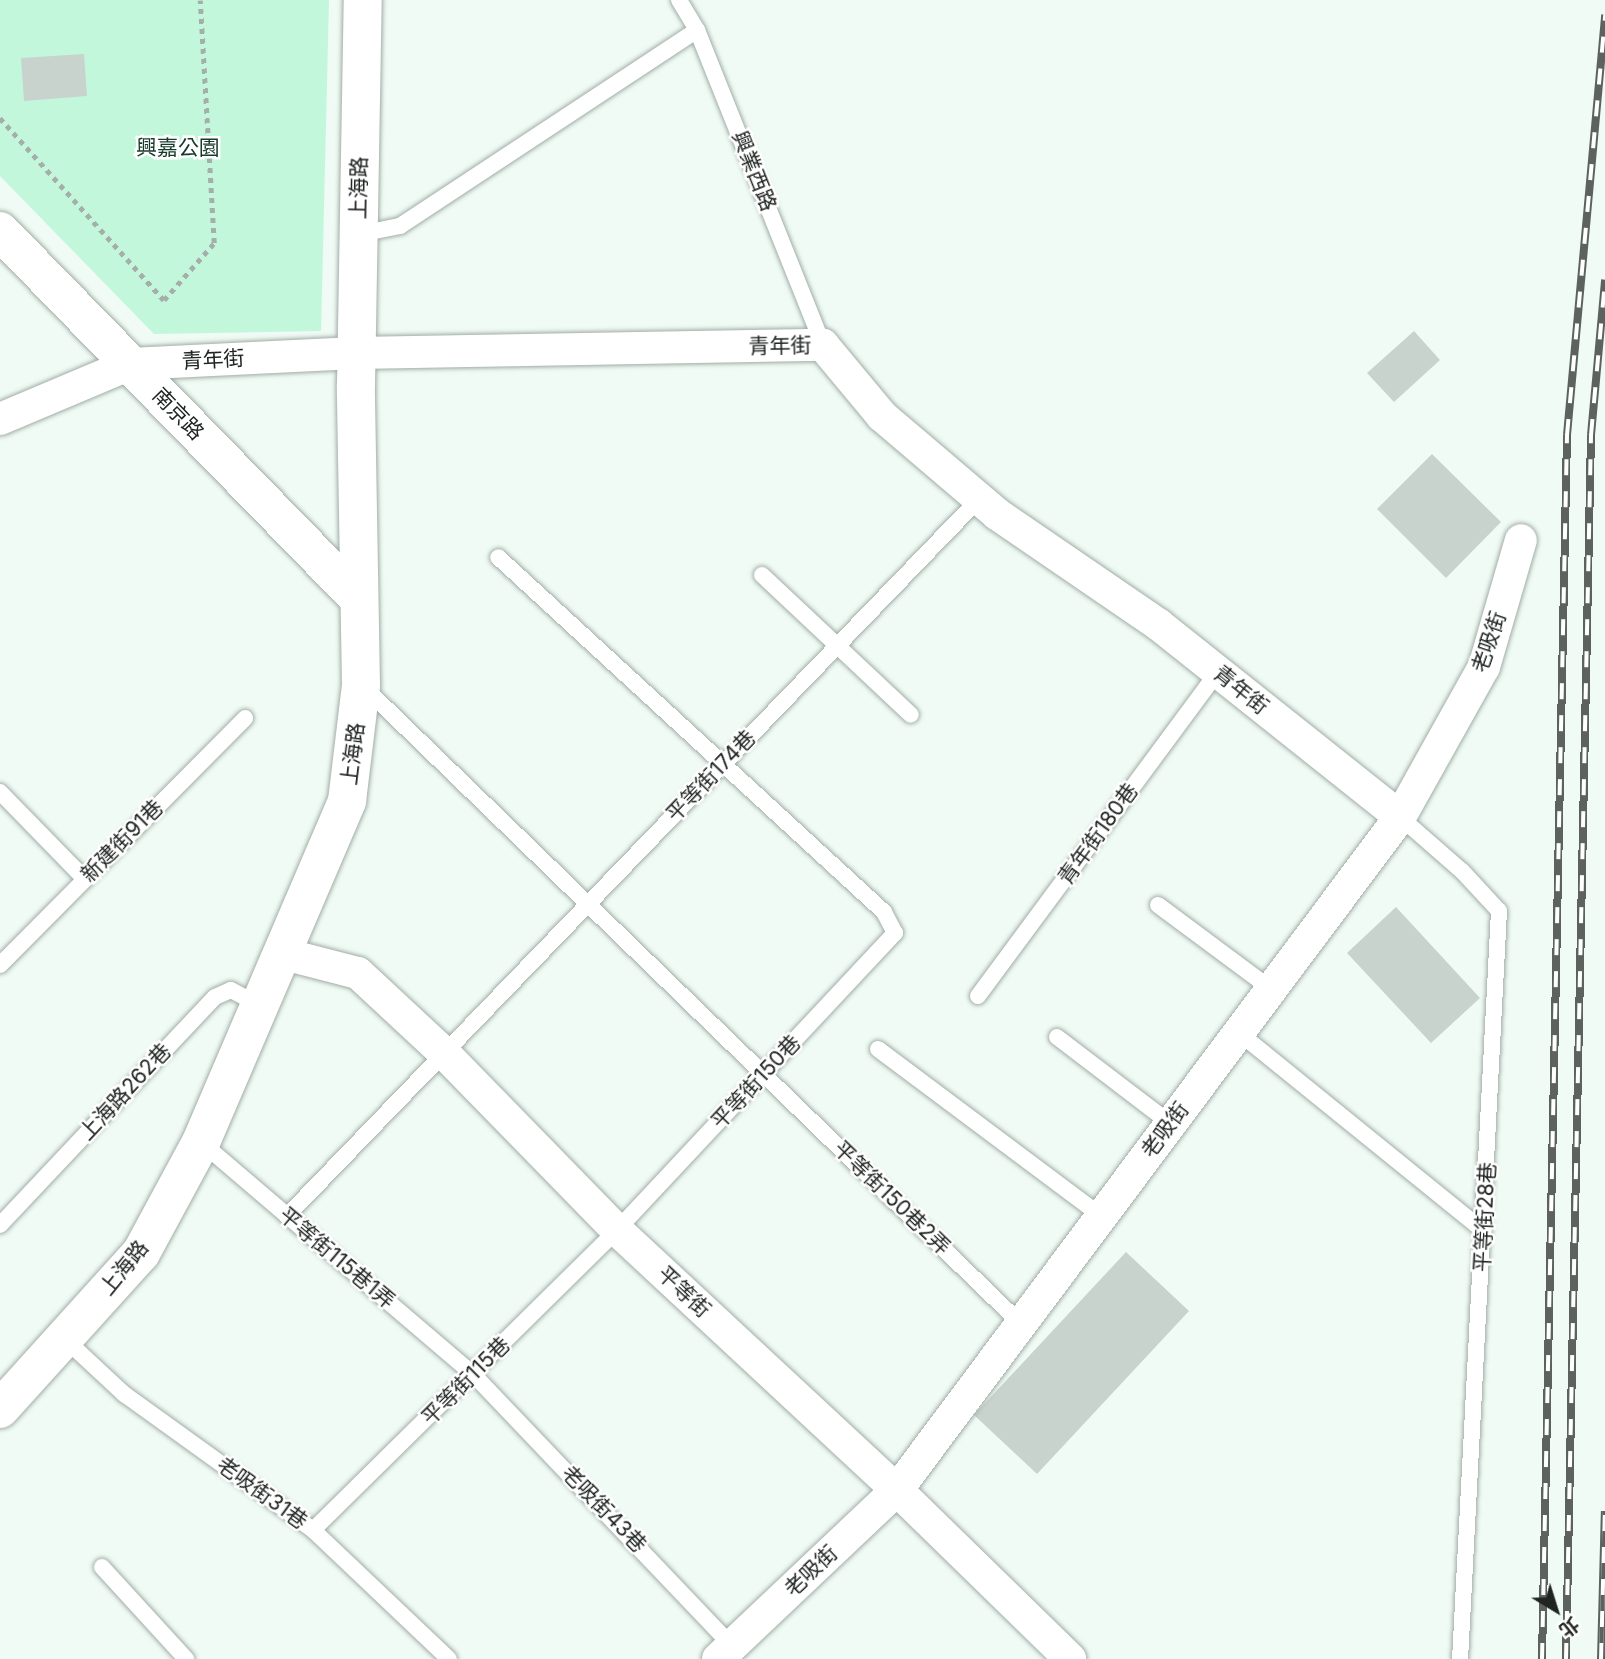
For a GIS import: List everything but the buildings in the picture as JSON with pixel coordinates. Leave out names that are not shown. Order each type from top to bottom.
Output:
[{"type":"street","name":"上海路","points":[[0,1409],[141,1253],[201,1142],[284,954],[347,801],[361,685],[356,596],[356,353],[363,0]]},
{"type":"street","name":"南京路","points":[[0,231],[356,596]]},
{"type":"street","name":"青年街","points":[[0,419],[130,364],[356,353],[823,345],[882,416],[979,499],[1159,625],[1400,817]]},
{"type":"street","name":"老吸街","points":[[725,1654],[897,1490],[1400,817],[1484,667],[1521,540]]},
{"type":"street","name":"平等街","points":[[284,954],[358,973],[443,1052],[617,1230],[897,1490],[1070,1659]]},
{"type":"lane","name":"興業西路","points":[[679,0],[697,30],[823,345]]},
{"type":"lane","points":[[359,234],[400,226],[697,30]]},
{"type":"lane","name":"平等街174巷","points":[[288,1216],[443,1052],[979,499]]},
{"type":"lane","points":[[498,557],[723,763]]},
{"type":"lane","points":[[762,575],[839,644],[911,715]]},
{"type":"lane","name":"青年街180巷","points":[[978,996],[1217,672]]},
{"type":"lane","name":"平等街150巷2弄","points":[[361,685],[589,902],[1020,1323]]},
{"type":"lane","name":"新建街91巷","points":[[0,965],[245,718]]},
{"type":"lane","name":"平等街150巷","points":[[617,1230],[895,933],[884,912],[723,763]]},
{"type":"lane","points":[[0,792],[85,879]]},
{"type":"lane","name":"平等街28巷","points":[[1400,817],[1462,871],[1499,911],[1460,1659]]},
{"type":"lane","points":[[1158,905],[1271,989]]},
{"type":"lane","name":"上海路262巷","points":[[0,1225],[215,998],[231,990],[261,1006]]},
{"type":"lane","points":[[1238,1032],[1484,1231]]},
{"type":"lane","points":[[1057,1037],[1170,1124]]},
{"type":"lane","points":[[877,1049],[1101,1216]]},
{"type":"lane","name":"平等街115巷1弄","points":[[201,1142],[473,1374]]},
{"type":"lane","name":"平等街115巷","points":[[313,1530],[617,1230]]},
{"type":"lane","name":"老吸街31巷","points":[[65,1339],[124,1394],[313,1530],[449,1659]]},
{"type":"lane","name":"老吸街43巷","points":[[473,1374],[725,1654]]},
{"type":"lane","points":[[102,1567],[186,1659]]},
{"type":"path","points":[[0,118],[164,300],[214,243],[200,0]]},
{"type":"green space","name":"興嘉公園","points":[[0,0],[329,0],[321,331],[154,334],[0,176]]},
{"type":"railway","points":[[1542,1659],[1567,435],[1605,15]]},
{"type":"railway","points":[[1566,1659],[1591,435],[1605,280]]},
{"type":"railway","points":[[1601,1659],[1605,1511]]}]
